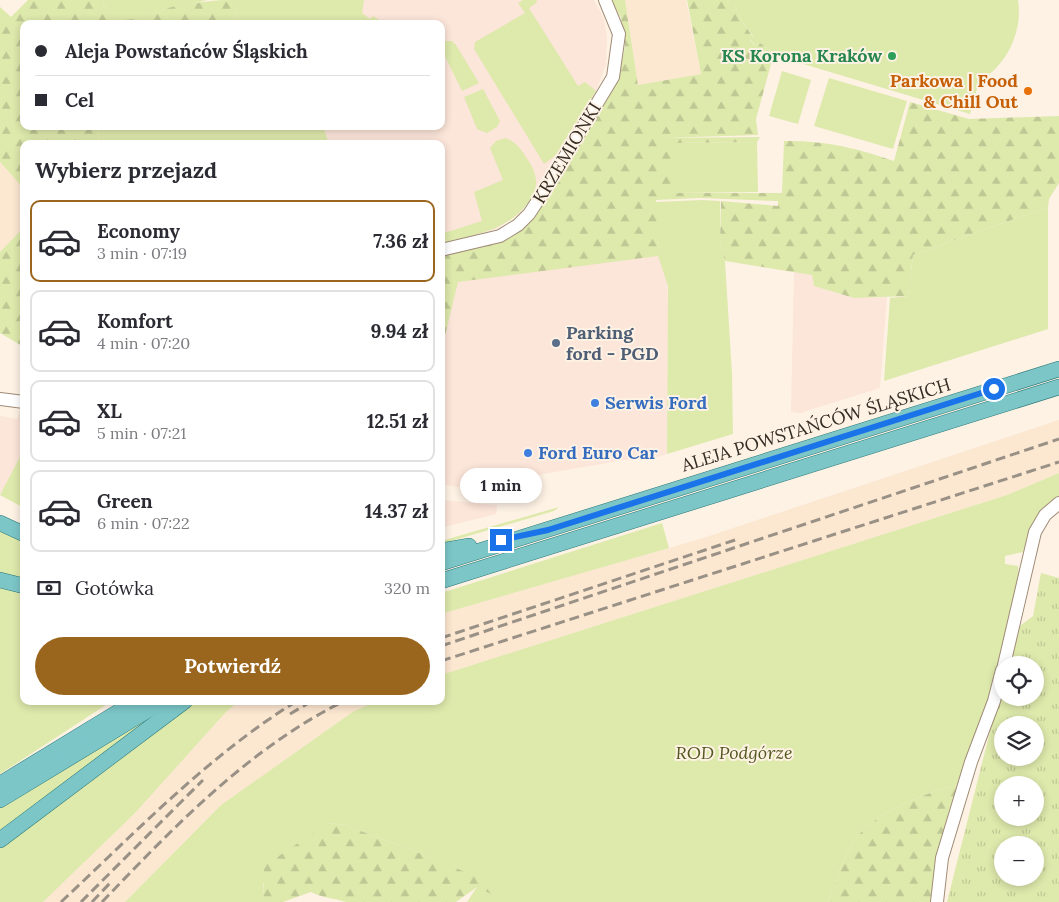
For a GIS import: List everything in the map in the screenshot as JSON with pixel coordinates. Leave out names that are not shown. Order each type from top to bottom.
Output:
[{"type":"main road","name":"ALEJA POWSTAŃCÓW ŚLĄSKICH","points":[[445,562],[1059,369]]},
{"type":"main road","name":"ALEJA POWSTAŃCÓW ŚLĄSKICH","points":[[445,580],[1059,387]]},
{"type":"main road","points":[[0,523],[20,532]]},
{"type":"main road","points":[[445,550],[535,533]]},
{"type":"main road","points":[[0,580],[20,585]]},
{"type":"main road","points":[[96,725],[117,705]]},
{"type":"main road","points":[[0,784],[129,705]]},
{"type":"main road","points":[[0,800],[156,705]]},
{"type":"main road","points":[[0,840],[181,705]]},
{"type":"street","name":"KRZEMIONKI","points":[[445,249],[500,236],[518,225],[529,214],[542,195],[613,77],[618,34],[605,0]]},
{"type":"street","points":[[0,399],[20,402]]},
{"type":"street","points":[[1006,656],[1034,532],[1045,514],[1059,503]]},
{"type":"street","points":[[937,902],[945,848],[971,762],[994,701]]},
{"type":"shaded area","points":[[303,0],[594,0],[603,17],[607,36],[606,65],[596,91],[520,213],[496,229],[445,242],[445,140],[328,140],[324,130],[445,130],[445,20],[287,20]]},
{"type":"shaded area","points":[[625,0],[686,0],[701,74],[638,85]]},
{"type":"shaded area","points":[[0,162],[20,184],[20,231],[0,252]]},
{"type":"shaded area","points":[[658,247],[658,256],[667,277],[667,454],[646,461],[635,458],[463,488],[445,485],[445,322],[453,274]]},
{"type":"shaded area","points":[[794,272],[812,275],[814,286],[854,298],[887,297],[880,388],[800,413],[791,412]]},
{"type":"shaded area","points":[[20,411],[20,457],[0,495],[0,416],[17,419]]},
{"type":"shaded area","points":[[1059,420],[1059,473],[1007,495],[445,674],[445,613],[700,539]]},
{"type":"shaded area","points":[[445,500],[497,505],[496,514],[445,527]]},
{"type":"shaded area","points":[[234,705],[368,705],[354,711],[221,805],[125,902],[43,902],[135,813]]},
{"type":"green space","points":[[28,0],[102,0],[107,10],[114,17],[122,19],[140,18],[168,8],[213,1],[225,0],[238,8],[234,20],[20,20],[20,130],[98,130],[99,140],[20,140],[20,184],[0,162],[0,7],[11,17]]},
{"type":"green space","points":[[102,0],[207,0],[169,8],[141,18],[123,20],[115,17],[108,11]]},
{"type":"green space","points":[[226,0],[364,0],[362,13],[370,19],[373,16],[380,20],[234,20],[238,8]]},
{"type":"green space","points":[[523,0],[537,0],[529,8],[578,86],[585,82],[596,91],[555,156],[544,164],[474,49],[475,42],[525,13],[518,3]]},
{"type":"green space","points":[[611,0],[625,0],[638,85],[701,74],[687,0],[729,0],[730,3],[734,3],[742,21],[753,37],[750,40],[756,46],[760,43],[774,53],[756,119],[758,135],[661,138],[760,137],[757,142],[674,143],[674,193],[782,193],[784,141],[840,146],[894,161],[910,102],[969,119],[1059,116],[1059,183],[1049,199],[1048,207],[913,255],[908,296],[854,298],[814,286],[812,275],[725,261],[720,241],[721,201],[778,206],[778,201],[700,198],[656,200],[658,256],[458,282],[445,336],[445,254],[516,232],[619,76],[625,46],[621,18]]},
{"type":"green space","name":"KS Korona Kraków","points":[[729,0],[1018,0],[1019,18],[1015,37],[1007,54],[979,84],[970,114],[780,57],[760,43],[756,46],[750,39],[753,36],[742,21],[734,3],[730,3]]},
{"type":"green space","points":[[445,41],[452,41],[456,45],[479,83],[462,91],[445,56]]},
{"type":"green space","points":[[782,71],[811,80],[798,124],[769,116]]},
{"type":"green space","points":[[829,78],[907,101],[893,149],[814,126]]},
{"type":"green space","points":[[483,89],[500,121],[497,127],[487,133],[477,129],[464,97]]},
{"type":"green space","points":[[98,130],[324,130],[328,140],[99,140]]},
{"type":"green space","points":[[505,138],[514,142],[520,149],[533,170],[536,179],[535,191],[522,210],[502,225],[479,234],[445,242],[445,233],[482,221],[474,192],[503,180],[490,148],[496,141]]},
{"type":"green space","points":[[757,142],[758,192],[674,193],[673,143]]},
{"type":"green space","points":[[720,201],[720,241],[725,261],[732,374],[733,434],[667,454],[668,286],[658,256],[655,202]]},
{"type":"green space","points":[[1048,207],[1048,329],[884,381],[890,298],[908,296],[913,255]]},
{"type":"green space","points":[[20,231],[20,345],[0,333],[0,252]]},
{"type":"green space","points":[[20,457],[20,506],[0,495]]},
{"type":"green space","name":"ROD Podgórze","points":[[1059,473],[1059,499],[1028,535],[1023,552],[1005,556],[1005,564],[1018,566],[1019,575],[1002,656],[994,656],[994,691],[961,784],[933,792],[902,805],[874,821],[862,831],[846,855],[827,902],[467,902],[477,887],[430,857],[345,825],[328,823],[263,883],[263,902],[125,902],[221,805],[354,711],[368,705],[445,705],[445,674],[1007,495]]},
{"type":"green space","points":[[559,507],[554,511],[445,543],[445,540]]},
{"type":"green space","points":[[662,523],[669,548],[445,613],[445,592]]},
{"type":"green space","points":[[0,530],[20,539],[20,581],[0,576]]},
{"type":"green space","points":[[1041,573],[1059,578],[1059,902],[947,902],[996,706],[1044,706],[1044,656],[1009,656],[1017,628],[1033,616]]},
{"type":"green space","points":[[0,584],[20,589],[20,705],[106,705],[0,774]]},
{"type":"green space","points":[[188,705],[234,705],[135,813],[43,902],[0,902],[0,846]]},
{"type":"green space","points":[[150,716],[152,717],[0,831],[0,807]]},
{"type":"green space","points":[[961,784],[933,902],[827,902],[846,855],[862,831],[874,821],[902,805],[933,792]]},
{"type":"green space","points":[[328,823],[345,825],[430,857],[498,886],[493,895],[477,887],[456,902],[346,902],[319,896],[311,892],[283,902],[263,902],[264,866]]},
{"type":"railway","points":[[445,645],[1059,439]]},
{"type":"railway","points":[[445,660],[1059,462]]},
{"type":"railway","points":[[445,637],[738,539]]},
{"type":"railway","points":[[61,902],[203,770],[265,722],[291,705]]},
{"type":"railway","points":[[290,714],[305,705]]},
{"type":"railway","points":[[102,902],[157,845],[214,791],[276,742],[309,720],[337,705]]},
{"type":"railway","points":[[81,902],[203,780]]},
{"type":"railway","points":[[92,902],[110,883]]},
{"type":"place","name":"KS Korona Kraków","points":[[892,56]]},
{"type":"place","name":"Parkowa | Food & Chill Out","points":[[1028,91]]},
{"type":"place","name":"Parking ford - PGD","points":[[556,343]]},
{"type":"place","name":"Serwis Ford","points":[[595,403]]},
{"type":"place","name":"Ford Euro Car","points":[[528,453]]},
{"type":"route","points":[[501,540],[548,530],[994,389]]}]
